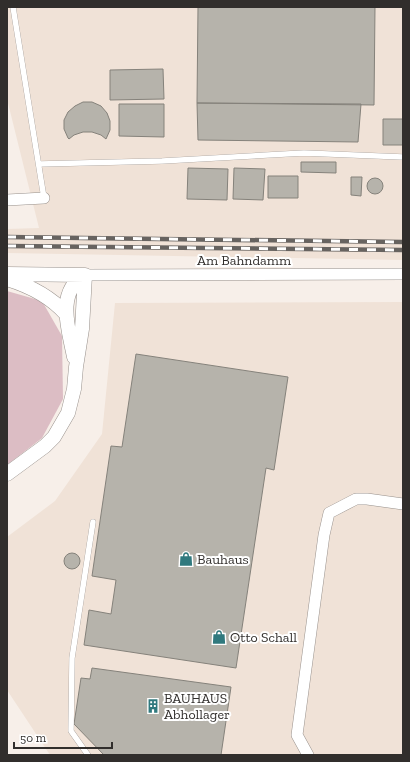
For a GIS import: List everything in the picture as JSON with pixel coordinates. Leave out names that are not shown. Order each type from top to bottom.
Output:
[{"type":"street","points":[[7,200],[44,198]]},
{"type":"street","points":[[7,274],[85,275]]},
{"type":"street","name":"Am Bahndamm","points":[[85,275],[403,274]]},
{"type":"street","points":[[76,367],[66,314],[66,303],[70,290],[75,282],[85,275]]},
{"type":"street","points":[[7,474],[45,446],[54,437],[65,419],[70,407],[74,389],[82,329],[85,275]]},
{"type":"street","points":[[7,279],[42,293],[66,314]]},
{"type":"street","points":[[308,755],[297,735],[324,535],[329,513],[356,499],[403,504]]},
{"type":"lane","points":[[13,7],[44,198]]},
{"type":"lane","points":[[39,164],[162,161],[304,153],[403,157]]},
{"type":"lane","points":[[88,755],[70,731],[72,658],[93,522]]},
{"type":"shaded area","points":[[7,7],[403,7],[403,260],[7,253],[7,229],[39,228],[7,99]]},
{"type":"shaded area","points":[[7,291],[42,301],[62,336],[63,399],[42,438],[7,465]]},
{"type":"shaded area","points":[[403,302],[403,755],[50,755],[7,690],[7,537],[55,501],[102,434],[115,303]]},
{"type":"building","points":[[198,7],[375,7],[374,105],[197,103]]},
{"type":"building","points":[[163,69],[164,99],[110,100],[110,70]]},
{"type":"building","points":[[83,102],[92,102],[101,106],[107,113],[110,121],[110,130],[106,139],[101,135],[92,132],[83,132],[74,135],[69,139],[68,138],[64,129],[64,120],[68,112]]},
{"type":"building","points":[[197,103],[361,104],[358,142],[198,140]]},
{"type":"building","points":[[119,104],[164,104],[164,137],[119,136]]},
{"type":"building","points":[[383,119],[403,119],[403,145],[383,145]]},
{"type":"building","points":[[301,162],[336,162],[336,173],[301,172]]},
{"type":"building","points":[[188,168],[228,169],[227,200],[187,199]]},
{"type":"building","points":[[234,168],[265,169],[263,200],[233,199]]},
{"type":"building","points":[[268,176],[298,176],[298,198],[268,198]]},
{"type":"building","points":[[351,177],[362,177],[361,196],[351,195]]},
{"type":"building","points":[[375,178],[381,180],[383,186],[381,192],[375,194],[369,192],[367,186],[369,180]]},
{"type":"building","points":[[136,354],[288,377],[274,470],[266,468],[236,668],[84,645],[89,610],[111,614],[116,580],[92,576],[111,446],[122,447]]},
{"type":"building","points":[[72,553],[78,555],[80,561],[78,567],[72,569],[66,567],[64,561],[66,555]]},
{"type":"building","name":"BAUHAUS Abhollager","points":[[92,668],[231,687],[221,755],[104,755],[74,724],[81,678],[90,679]]},
{"type":"railway","points":[[7,237],[403,242]]},
{"type":"railway","points":[[7,246],[403,250]]},
{"type":"place","name":"Bauhaus","points":[[186,559]]},
{"type":"place","name":"Otto Schall","points":[[219,637]]},
{"type":"place","name":"BAUHAUS Abhollager","points":[[153,706]]}]
